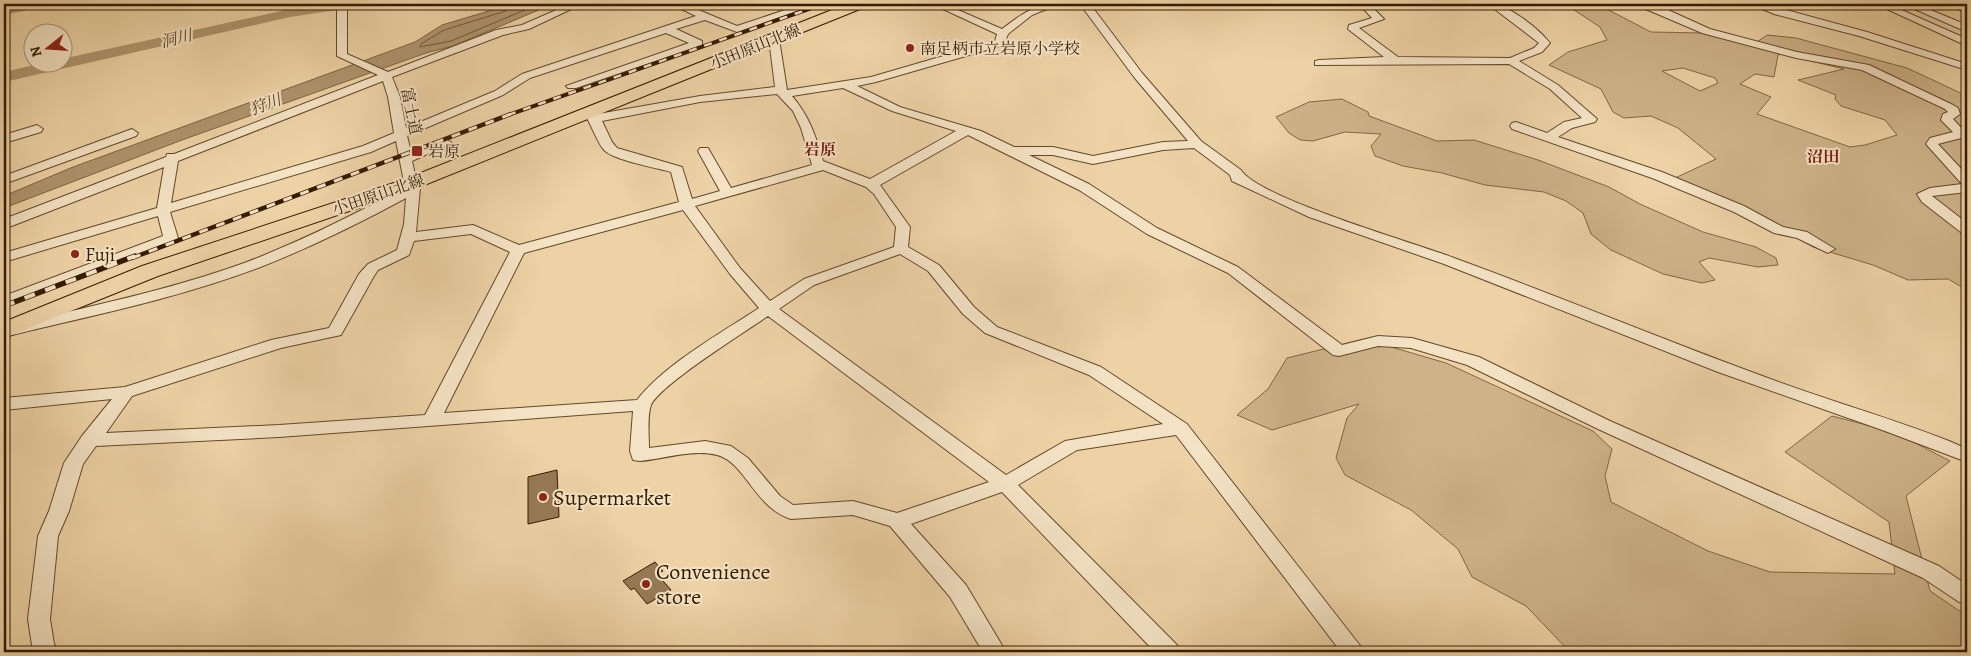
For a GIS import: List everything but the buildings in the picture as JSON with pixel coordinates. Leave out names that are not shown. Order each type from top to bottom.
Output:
[{"type":"main road","name":"小田原山北線","points":[[4,331],[150,271],[412,186],[592,115],[860,4]]},
{"type":"street","points":[[4,224],[386,75],[500,32],[525,27],[577,4]]},
{"type":"street","points":[[678,4],[737,29],[812,4]]},
{"type":"street","points":[[937,4],[1003,33]]},
{"type":"street","points":[[1054,4],[1029,12],[1003,33],[1000,42],[846,85],[700,99],[592,115],[608,147],[613,151],[677,170],[687,205],[741,278],[769,309],[1005,484],[1169,652]]},
{"type":"street","points":[[1085,4],[1138,75],[1197,144],[1236,173],[1238,178],[1257,189],[1309,214],[1448,261],[1671,349],[1767,384],[1867,416],[1967,456]]},
{"type":"street","points":[[1364,4],[1379,19],[1353,27],[1353,30],[1394,60]]},
{"type":"street","points":[[1319,62],[1394,60],[1511,61],[1538,50],[1545,43],[1514,17],[1493,4]]},
{"type":"street","points":[[1639,4],[1665,12],[1706,31],[1796,55],[1865,67],[1949,107],[1954,111],[1954,114],[1947,117],[1947,120],[1961,134],[1938,139],[1932,144],[1952,168],[1967,182]]},
{"type":"street","points":[[1756,4],[1777,12],[1863,34],[1967,67]]},
{"type":"street","points":[[1882,4],[1967,43]]},
{"type":"street","points":[[1908,4],[1967,29]]},
{"type":"street","points":[[1951,4],[1967,10]]},
{"type":"street","name":"富士道","points":[[342,6],[342,56],[386,75],[394,97],[400,135],[412,186],[411,224],[407,238]]},
{"type":"street","points":[[4,258],[346,156],[499,94],[526,76],[706,16]]},
{"type":"street","points":[[572,86],[698,43],[666,29]]},
{"type":"street","points":[[774,39],[782,92],[798,110],[807,128],[817,162],[872,184],[884,198],[903,228],[901,249]]},
{"type":"street","points":[[1511,61],[1554,87],[1591,119],[1568,125],[1549,137]]},
{"type":"street","points":[[846,85],[896,109],[966,131],[1014,150],[1084,187],[1152,232],[1233,270],[1339,351],[1378,341],[1412,343],[1473,361],[1604,425],[1931,572],[1967,596]]},
{"type":"street","points":[[1516,126],[1658,175],[1739,209],[1779,230],[1802,235],[1828,249]]},
{"type":"street","points":[[4,139],[37,130]]},
{"type":"street","points":[[872,184],[966,131]]},
{"type":"street","points":[[4,180],[132,133]]},
{"type":"street","points":[[405,159],[446,143]]},
{"type":"street","points":[[1014,150],[1053,151],[1093,160],[1163,146],[1197,144]]},
{"type":"street","points":[[704,151],[728,194]]},
{"type":"street","points":[[4,301],[171,238],[163,210],[172,157]]},
{"type":"street","points":[[4,404],[126,392],[277,344],[335,332],[367,274],[374,267],[401,255],[407,238],[473,229],[518,250],[728,194],[803,173],[824,165]]},
{"type":"street","points":[[4,331],[156,295],[273,257],[359,218],[412,186]]},
{"type":"street","points":[[1967,187],[1958,190],[1940,189],[1924,194],[1926,199],[1967,230]]},
{"type":"street","points":[[995,652],[958,591],[897,522],[853,508],[791,512],[781,510],[746,468],[726,450],[709,448],[640,455],[642,405],[652,392],[699,355],[809,282],[901,249],[919,257],[938,272],[979,324],[1095,371],[1181,428],[1354,652]]},
{"type":"street","points":[[432,419],[518,250]]},
{"type":"street","points":[[150,271],[156,295]]},
{"type":"street","points":[[48,652],[44,650],[39,618],[48,536],[60,510],[74,463],[126,392]]},
{"type":"street","points":[[89,440],[279,431],[642,405]]},
{"type":"street","points":[[897,522],[1005,484],[1072,445],[1181,428]]},
{"type":"shaded area","points":[[1565,4],[1597,4],[1651,32],[1703,33],[1757,42],[1767,35],[1796,38],[1907,68],[1967,96],[1967,290],[1948,279],[1908,280],[1873,265],[1813,247],[1738,204],[1675,178],[1716,159],[1678,128],[1651,116],[1624,118],[1613,112],[1601,89],[1549,65],[1568,52],[1607,40],[1600,27]],"holes":[[[1782,54],[1844,69],[1798,80],[1836,95],[1835,99],[1841,106],[1885,120],[1897,135],[1865,145],[1850,147],[1757,114],[1771,97],[1740,84],[1755,74],[1774,77],[1778,55]],[[1683,68],[1715,78],[1718,83],[1700,91],[1662,71]]]},
{"type":"shaded area","points":[[1342,99],[1368,112],[1369,116],[1437,141],[1474,140],[1538,160],[1609,187],[1640,204],[1703,232],[1756,247],[1776,258],[1778,265],[1758,267],[1709,258],[1699,262],[1715,280],[1702,283],[1663,274],[1611,250],[1591,234],[1583,213],[1566,201],[1544,192],[1485,185],[1442,173],[1403,166],[1375,156],[1371,146],[1381,134],[1345,132],[1313,141],[1300,140],[1289,133],[1276,117],[1309,102]]},
{"type":"shaded area","points":[[1364,339],[1446,363],[1593,431],[1612,449],[1605,476],[1611,502],[1708,551],[1770,572],[1895,574],[1889,522],[1785,452],[1832,416],[1894,432],[1950,461],[1906,496],[1930,591],[1967,616],[1967,652],[1570,652],[1526,606],[1472,577],[1458,549],[1411,510],[1345,475],[1336,458],[1347,418],[1359,404],[1272,430],[1237,415],[1268,389],[1287,358]]},
{"type":"water","name":"狩川","points":[[512,4],[553,4],[453,46],[426,53],[182,140],[4,208],[4,196],[73,167],[415,42],[442,25]]},
{"type":"waterway","points":[[4,11],[37,4]]},
{"type":"waterway","name":"洞川","points":[[4,77],[290,13],[350,4]]},
{"type":"railway","points":[[508,115],[823,4]]},
{"type":"railway","points":[[132,258],[511,114]]},
{"type":"railway","points":[[4,306],[135,256]]},
{"type":"place","name":"南足柄市立岩原小学校","points":[[910,48]]},
{"type":"place","name":"岩原","points":[[417,151]]},
{"type":"place","name":"Fuji","points":[[75,254]]},
{"type":"place","name":"Supermarket","points":[[543,497]]},
{"type":"place","name":"Convenience store","points":[[646,584]]},
{"type":"district","name":"岩原","points":[[820,149]]},
{"type":"district","name":"沼田","points":[[1823,156]]}]
